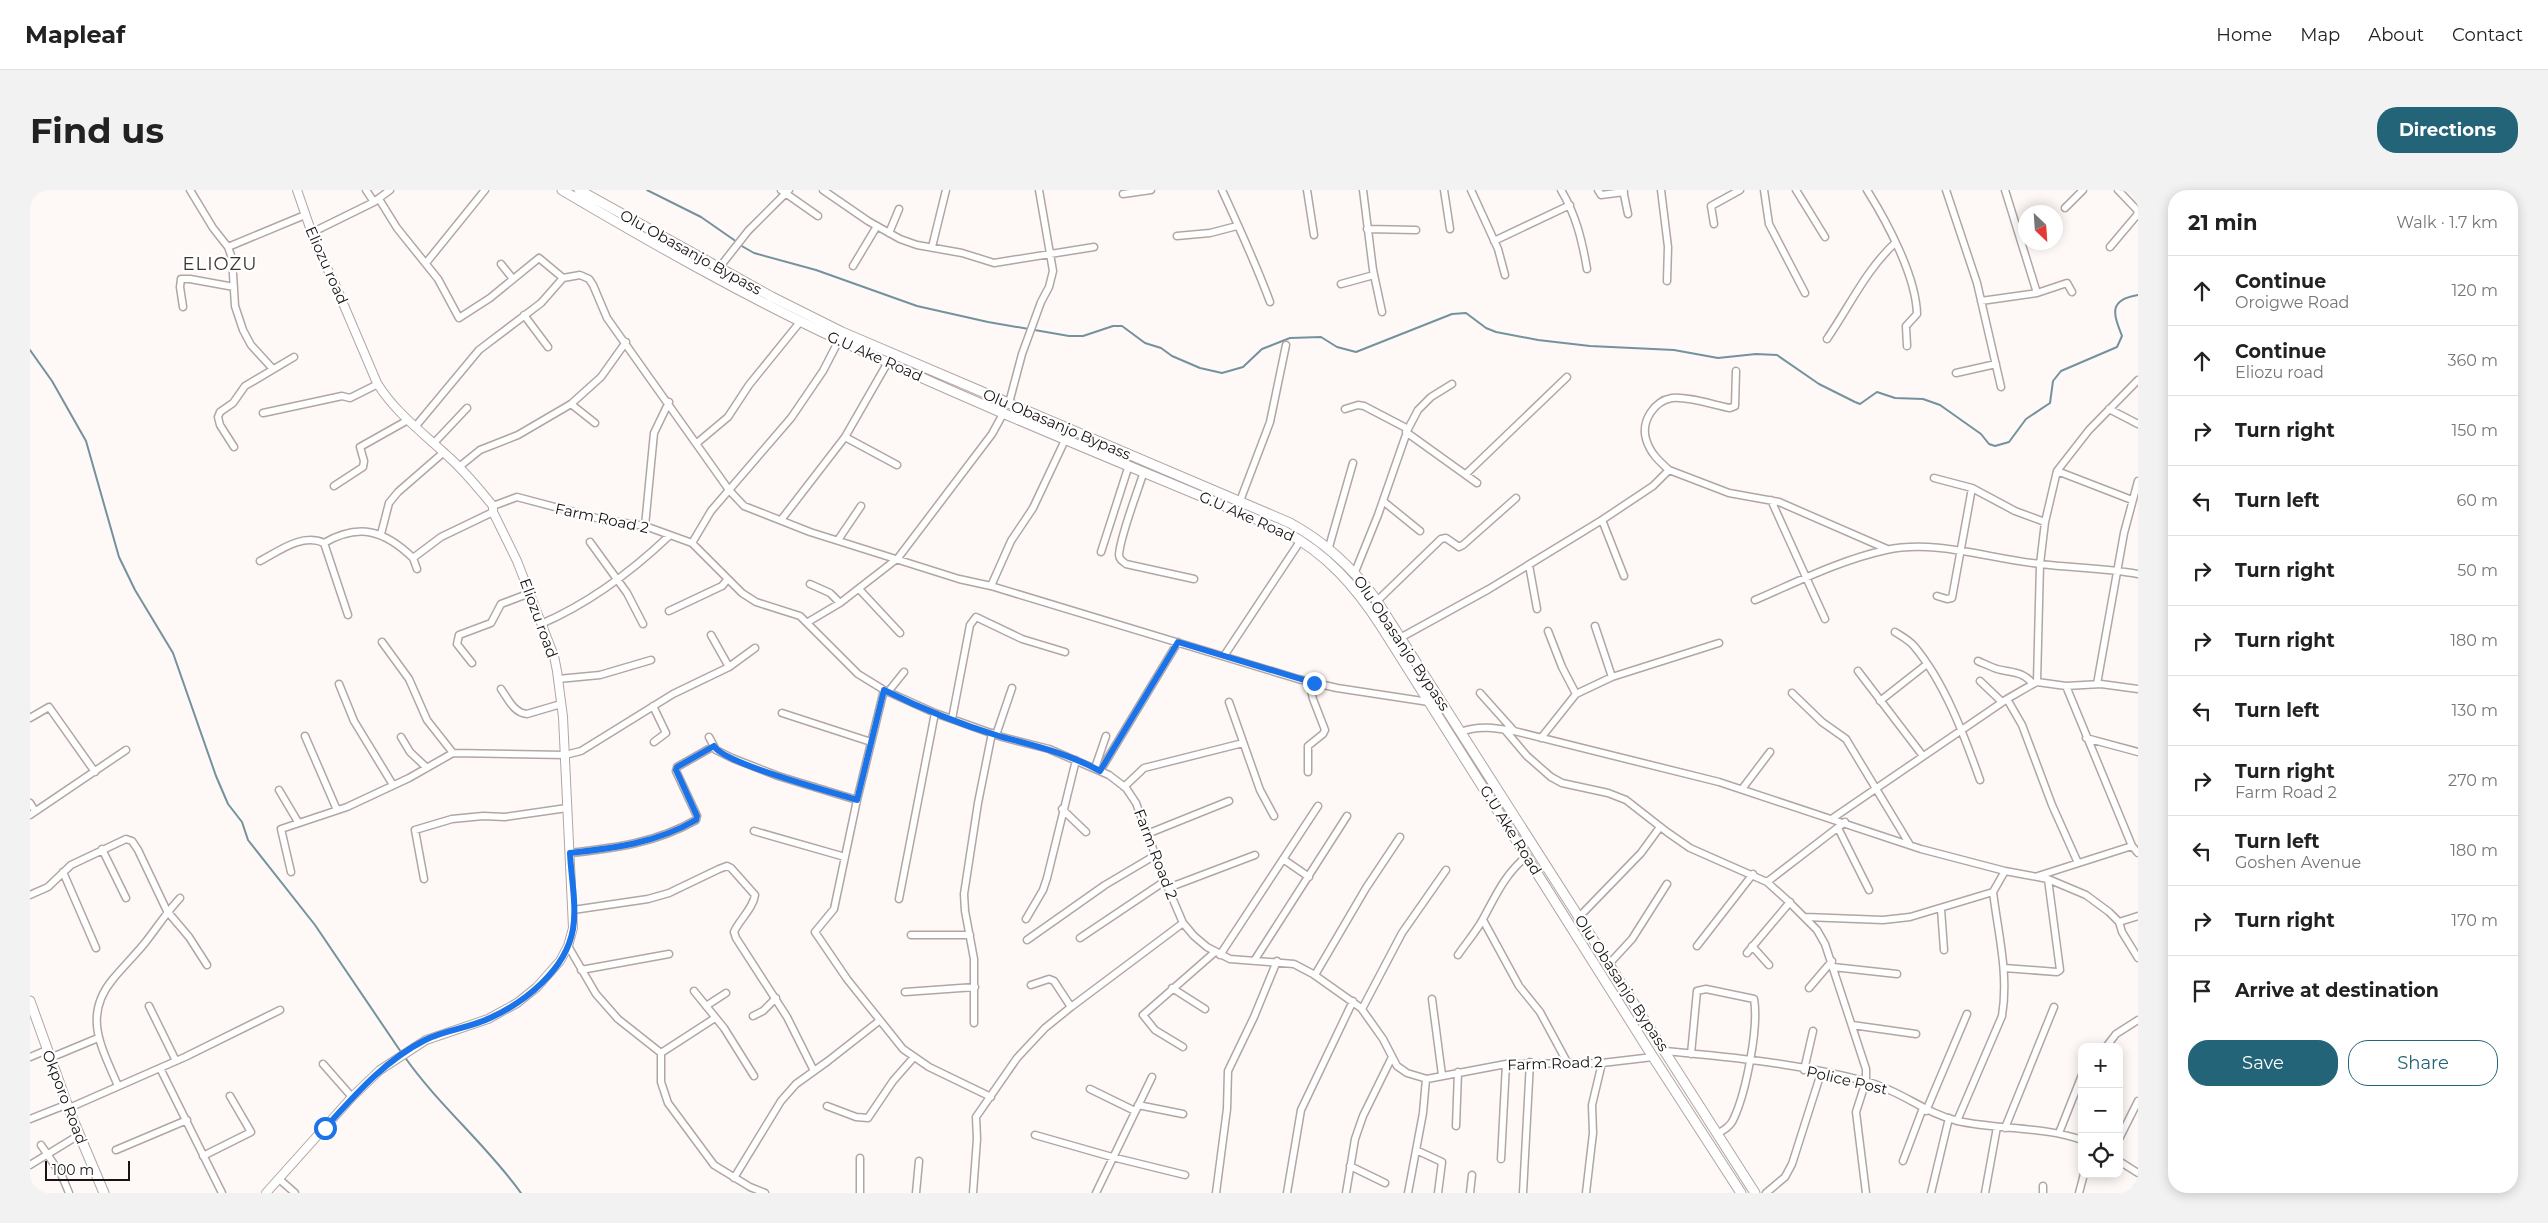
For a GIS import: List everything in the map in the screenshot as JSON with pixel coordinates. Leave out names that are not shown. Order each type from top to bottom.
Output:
[{"type":"main road","name":"G.U Ake Road","points":[[562,190],[731,287],[800,322],[888,362],[1284,531],[1301,540],[1329,561],[1350,582],[1429,702],[1741,1193]]},
{"type":"main road","name":"Olu Obasanjo Bypass","points":[[579,190],[719,268],[851,336],[1290,523],[1329,547],[1355,572],[1377,601],[1755,1193]]},
{"type":"main road","name":"Okporo Road","points":[[30,1000],[48,1054],[79,1135],[104,1193]]},
{"type":"street","points":[[190,190],[213,228],[228,247],[232,258],[235,306],[243,330],[251,346],[272,368]]},
{"type":"street","name":"Eliozu road","points":[[266,1193],[352,1097],[397,1057],[426,1040],[488,1019],[518,1003],[549,974],[568,946],[573,928],[562,704],[554,656],[530,592],[493,509],[459,467],[408,420],[386,397],[378,384],[310,232],[297,190]]},
{"type":"street","points":[[366,190],[377,201],[438,279],[459,318],[490,298],[539,258],[563,278]]},
{"type":"street","points":[[310,232],[377,201],[390,190]]},
{"type":"street","points":[[426,263],[485,190]]},
{"type":"street","points":[[823,190],[877,226],[917,245],[962,252],[994,263],[1094,247]]},
{"type":"street","points":[[932,247],[946,190]]},
{"type":"street","points":[[1009,403],[1040,302],[1049,287],[1053,271],[1039,190]]},
{"type":"street","points":[[1123,194],[1152,190]]},
{"type":"street","points":[[1222,190],[1237,226],[1251,252],[1270,302]]},
{"type":"street","points":[[1307,190],[1314,235]]},
{"type":"street","points":[[1363,190],[1374,275],[1382,312]]},
{"type":"street","points":[[1444,190],[1450,229]]},
{"type":"street","points":[[1471,190],[1494,241],[1505,275]]},
{"type":"street","points":[[1561,190],[1570,205],[1581,234],[1587,269]]},
{"type":"street","points":[[1598,190],[1601,195],[1623,191],[1628,214]]},
{"type":"street","points":[[1661,190],[1668,247],[1667,281]]},
{"type":"street","points":[[1714,224],[1711,206],[1740,190]]},
{"type":"street","points":[[1764,190],[1769,224],[1805,292]]},
{"type":"street","points":[[1796,190],[1825,237]]},
{"type":"street","points":[[1867,190],[1895,243],[1910,279],[1917,307],[1915,317],[1906,326],[1908,346]]},
{"type":"street","points":[[1946,190],[1981,301],[2001,387]]},
{"type":"street","points":[[2005,190],[2037,293]]},
{"type":"street","points":[[2065,208],[2083,190]]},
{"type":"street","points":[[2110,247],[2137,215],[2138,211],[2118,190]]},
{"type":"street","points":[[719,268],[732,248],[785,191],[796,203],[818,216]]},
{"type":"street","points":[[1494,241],[1570,205]]},
{"type":"street","points":[[889,233],[899,209]]},
{"type":"street","points":[[228,247],[305,215]]},
{"type":"street","points":[[853,266],[877,226]]},
{"type":"street","points":[[1177,236],[1210,234],[1237,226]]},
{"type":"street","points":[[1367,229],[1416,230]]},
{"type":"street","points":[[1827,339],[1865,279],[1884,253],[1895,243]]},
{"type":"street","points":[[501,264],[513,279]]},
{"type":"street","points":[[415,426],[479,350],[541,302],[563,278],[580,275],[589,279],[607,318],[669,402],[729,490],[744,506],[838,540],[959,578],[1309,682],[1355,692],[1429,702]]},
{"type":"street","points":[[1341,284],[1374,275]]},
{"type":"street","points":[[182,307],[181,279],[190,278],[234,287]]},
{"type":"street","points":[[1981,301],[2037,293],[2066,283],[2072,292]]},
{"type":"street","points":[[524,315],[548,347]]},
{"type":"street","points":[[696,442],[728,417],[749,385],[800,322]]},
{"type":"street","points":[[692,544],[711,512],[792,418],[823,371],[839,340]]},
{"type":"street","points":[[459,467],[480,450],[518,435],[571,404],[602,377],[626,342]]},
{"type":"street","points":[[1240,502],[1270,422],[1286,345]]},
{"type":"street","points":[[234,447],[220,425],[220,412],[233,403],[245,386],[272,368],[294,357]]},
{"type":"street","points":[[781,520],[845,437],[888,362]]},
{"type":"street","points":[[1956,373],[1996,364]]},
{"type":"street","points":[[1736,371],[1735,406],[1730,408],[1674,398],[1662,400],[1653,407],[1647,422],[1645,438],[1656,459],[1669,470],[1729,493],[1771,500],[1805,512],[1887,549]]},
{"type":"street","points":[[1466,474],[1567,377]]},
{"type":"street","points":[[2035,683],[2040,564],[2044,522],[2057,471],[2109,409],[2138,380]]},
{"type":"street","points":[[263,413],[342,396],[350,398],[378,384]]},
{"type":"street","points":[[1355,572],[1383,501],[1407,431],[1418,410],[1430,397],[1452,384]]},
{"type":"street","points":[[645,526],[654,433],[669,402]]},
{"type":"street","points":[[571,404],[595,423]]},
{"type":"street","points":[[1345,410],[1358,405],[1364,406],[1407,431],[1477,483]]},
{"type":"street","points":[[434,443],[467,408]]},
{"type":"street","points":[[2109,409],[2138,424]]},
{"type":"street","points":[[808,622],[840,603],[898,558],[992,434],[1004,412]]},
{"type":"street","points":[[334,486],[363,467],[364,461],[360,447],[408,420]]},
{"type":"street","points":[[845,437],[897,465]]},
{"type":"street","points":[[991,586],[1011,541],[1041,493],[1066,438]]},
{"type":"street","points":[[381,534],[389,503],[398,492],[444,452]]},
{"type":"street","points":[[1329,547],[1353,463]]},
{"type":"street","points":[[1101,552],[1129,465]]},
{"type":"street","points":[[1400,638],[1602,520],[1653,486],[1669,470]]},
{"type":"street","points":[[1144,471],[1124,534],[1119,555],[1120,560],[1126,564],[1194,580]]},
{"type":"street","points":[[2057,471],[2132,500]]},
{"type":"street","points":[[1934,478],[1972,488],[2015,510],[2044,522]]},
{"type":"street","points":[[2097,684],[2117,570],[2138,481]]},
{"type":"street","points":[[1937,596],[1947,600],[1952,598],[1972,488]]},
{"type":"street","name":"Farm Road 2","points":[[414,558],[442,537],[517,497],[604,520],[645,526],[692,544],[727,580],[756,602],[800,616],[808,622],[837,655],[858,674],[886,691],[935,713],[994,734],[1049,749],[1098,769],[1124,787],[1136,803],[1154,856],[1183,922],[1194,936],[1230,959],[1277,961],[1294,964],[1315,975],[1362,1009],[1383,1039],[1398,1066],[1408,1073],[1426,1079],[1506,1064],[1530,1062],[1602,1063],[1653,1057]]},
{"type":"street","points":[[1377,601],[1441,539],[1446,538],[1459,547],[1463,545],[1516,498]]},
{"type":"street","points":[[1771,500],[1826,619]]},
{"type":"street","points":[[1383,501],[1420,531]]},
{"type":"street","points":[[838,540],[861,506]]},
{"type":"street","points":[[1602,520],[1624,576]]},
{"type":"street","points":[[260,561],[305,540],[314,539],[324,543],[347,531],[381,534],[414,558],[417,569]]},
{"type":"street","points":[[542,624],[582,605],[644,559],[669,536]]},
{"type":"street","points":[[1224,656],[1301,540]]},
{"type":"street","points":[[590,542],[618,579],[643,624]]},
{"type":"street","points":[[324,543],[348,615]]},
{"type":"street","points":[[1755,600],[1844,562],[1887,549],[1929,547],[2040,564],[2117,570],[2138,574]]},
{"type":"street","points":[[1529,564],[1537,609]]},
{"type":"street","points":[[669,611],[722,586],[727,580]]},
{"type":"street","points":[[810,584],[830,592],[840,603]]},
{"type":"street","points":[[859,589],[900,633]]},
{"type":"street","points":[[472,663],[457,644],[459,635],[491,623],[501,604],[530,592]]},
{"type":"street","points":[[952,719],[970,625],[976,617],[1022,639],[1065,652]]},
{"type":"street","points":[[1595,626],[1612,677]]},
{"type":"street","points":[[1548,631],[1562,667],[1576,694]]},
{"type":"street","points":[[1895,632],[1912,644],[1927,664],[1960,731],[1980,780]]},
{"type":"street","points":[[711,635],[729,667]]},
{"type":"street","points":[[382,642],[409,679],[427,720],[453,753]]},
{"type":"street","points":[[1098,769],[1178,642]]},
{"type":"street","points":[[1541,738],[1576,694],[1612,677],[1719,643]]},
{"type":"street","points":[[291,872],[280,829],[337,810],[393,785],[453,753],[565,755],[581,751],[653,706],[729,667],[755,648]]},
{"type":"street","points":[[558,679],[600,675],[651,660]]},
{"type":"street","points":[[1978,661],[1998,669],[2022,674],[2035,683]]},
{"type":"street","points":[[1880,701],[1927,664]]},
{"type":"street","points":[[1858,671],[1923,756]]},
{"type":"street","points":[[904,672],[886,691],[857,800],[834,909],[815,932],[879,1021],[903,1049],[914,1057],[991,1097]]},
{"type":"street","points":[[1980,681],[2004,700],[2022,726],[2052,806],[2078,863]]},
{"type":"street","points":[[1308,772],[1308,746],[1325,730],[1312,699],[1309,682]]},
{"type":"street","points":[[1833,818],[2004,700],[2035,683],[2066,686],[2097,684],[2138,689]]},
{"type":"street","points":[[339,684],[354,721],[393,785]]},
{"type":"street","points":[[2066,686],[2132,846],[2138,853]]},
{"type":"street","points":[[974,1023],[974,959],[964,894],[978,803],[994,734],[1012,688]]},
{"type":"street","points":[[501,689],[515,710],[522,714],[562,704]]},
{"type":"street","points":[[1480,693],[1514,731]]},
{"type":"street","points":[[1792,693],[1822,722],[1846,739],[1910,845]]},
{"type":"street","points":[[1229,702],[1260,790],[1274,816]]},
{"type":"street","points":[[653,706],[666,733],[654,742]]},
{"type":"street","points":[[30,718],[49,707],[73,739],[79,752],[95,772]]},
{"type":"street","points":[[899,899],[935,713]]},
{"type":"street","points":[[782,714],[871,742]]},
{"type":"street","points":[[1461,732],[1471,728],[1484,727],[1514,731],[1742,790],[1833,818],[1910,845],[2005,872],[2048,879],[2086,895],[2119,922],[2122,932],[2138,958]]},
{"type":"street","points":[[1505,730],[1532,761],[1551,778],[1562,783],[1608,793],[1626,800],[1690,848],[1753,874],[1767,882],[1805,917],[1821,937],[1833,964],[1866,1069],[1866,1081],[1856,1112],[1866,1193]]},
{"type":"street","points":[[305,736],[337,810]]},
{"type":"street","points":[[401,736],[410,752],[427,768]]},
{"type":"street","points":[[1098,769],[1106,736]]},
{"type":"street","points":[[709,737],[716,750],[732,758],[778,776],[857,800]]},
{"type":"street","points":[[2086,738],[2138,752]]},
{"type":"street","points":[[1124,787],[1144,768],[1243,743]]},
{"type":"street","points":[[570,853],[638,844],[656,839],[696,820],[697,816],[676,770],[677,767],[714,746]]},
{"type":"street","points":[[30,803],[32,813],[126,750]]},
{"type":"street","points":[[1742,790],[1770,752]]},
{"type":"street","points":[[1026,919],[1045,884],[1062,809],[1076,760]]},
{"type":"street","points":[[279,790],[298,822]]},
{"type":"street","points":[[1147,834],[1229,801]]},
{"type":"street","points":[[1183,1047],[1155,1030],[1143,1015],[1172,988],[1218,953],[1318,806]]},
{"type":"street","points":[[424,879],[415,830],[452,819],[483,816],[505,817],[567,808]]},
{"type":"street","points":[[1062,809],[1086,832]]},
{"type":"street","points":[[1254,961],[1347,816]]},
{"type":"street","points":[[1767,882],[1845,822]]},
{"type":"street","points":[[1579,917],[1640,853],[1660,827]]},
{"type":"street","points":[[1838,828],[1869,890]]},
{"type":"street","points":[[754,831],[845,857]]},
{"type":"street","points":[[1315,975],[1366,888],[1400,837]]},
{"type":"street","points":[[30,896],[48,887],[71,865],[121,840],[132,841],[167,911],[189,936],[207,965]]},
{"type":"street","points":[[2033,878],[2132,846]]},
{"type":"street","points":[[102,849],[126,898]]},
{"type":"street","points":[[1168,888],[1255,854]]},
{"type":"street","points":[[1027,940],[1105,885],[1154,856]]},
{"type":"street","points":[[1458,955],[1482,920],[1496,891],[1515,866],[1527,856]]},
{"type":"street","points":[[1283,859],[1309,877]]},
{"type":"street","points":[[573,910],[648,899],[669,893],[727,866],[731,868],[755,896],[734,932],[776,998],[814,1071]]},
{"type":"street","points":[[1362,1009],[1402,933],[1446,870]]},
{"type":"street","points":[[63,872],[96,948]]},
{"type":"street","points":[[1958,1121],[2002,1016],[2005,1000],[2004,968],[1993,892],[2005,872]]},
{"type":"street","points":[[1697,946],[1753,874]]},
{"type":"street","points":[[2004,968],[2057,972],[2060,970],[2048,879]]},
{"type":"street","points":[[1080,938],[1165,881]]},
{"type":"street","points":[[1609,964],[1635,934],[1667,884]]},
{"type":"street","points":[[1805,917],[1883,920],[1910,917],[1993,892]]},
{"type":"street","points":[[118,1086],[98,1038],[96,1013],[100,998],[112,980],[145,943],[167,911],[180,898]]},
{"type":"street","points":[[1747,953],[1790,902]]},
{"type":"street","points":[[1941,909],[1944,950]]},
{"type":"street","points":[[2119,922],[2138,916]]},
{"type":"street","points":[[1482,920],[1519,986],[1540,1012],[1567,1062]]},
{"type":"street","points":[[973,1193],[977,1139],[976,1116],[1017,1058],[1045,1028],[1183,922]]},
{"type":"street","points":[[912,936],[970,935]]},
{"type":"street","points":[[568,946],[596,994],[618,1019],[661,1053]]},
{"type":"street","points":[[1752,946],[1769,965]]},
{"type":"street","points":[[581,970],[669,954]]},
{"type":"street","points":[[1216,1193],[1227,1109],[1228,1071],[1254,1018],[1277,961]]},
{"type":"street","points":[[1833,964],[1897,974]]},
{"type":"street","points":[[1809,988],[1833,964]]},
{"type":"street","points":[[1031,985],[1049,979],[1054,981],[1071,1007]]},
{"type":"street","points":[[905,992],[975,987]]},
{"type":"street","points":[[1172,988],[1205,1010]]},
{"type":"street","points":[[1691,1054],[1696,992],[1706,989],[1754,999],[1750,1059],[1734,1119],[1717,1134]]},
{"type":"street","points":[[694,991],[715,1018],[754,1076]]},
{"type":"street","points":[[706,1006],[726,993]]},
{"type":"street","points":[[753,1016],[763,1011],[776,998]]},
{"type":"street","points":[[1432,999],[1442,1075]]},
{"type":"street","points":[[1287,1193],[1302,1110],[1353,1001]]},
{"type":"street","points":[[149,1006],[176,1061]]},
{"type":"street","points":[[2005,1128],[2054,1007]]},
{"type":"street","points":[[30,1119],[68,1106],[160,1068],[280,1010]]},
{"type":"street","points":[[1903,1161],[1967,1014]]},
{"type":"street","points":[[661,1053],[715,1018]]},
{"type":"street","points":[[2109,1043],[2116,1034],[2138,1020]]},
{"type":"street","points":[[734,1178],[781,1100],[796,1084],[879,1021]]},
{"type":"street","points":[[1852,1025],[1916,1034]]},
{"type":"street","points":[[1804,1070],[1813,1031]]},
{"type":"street","points":[[30,1057],[48,1054],[98,1038]]},
{"type":"street","name":"Police Post","points":[[1665,1051],[1750,1059],[1866,1081],[1892,1090],[1924,1110],[1958,1121],[2059,1133],[2078,1139]]},
{"type":"street","points":[[661,1053],[661,1082],[668,1103],[714,1165],[758,1192],[765,1193]]},
{"type":"street","points":[[827,1106],[856,1117],[868,1118],[893,1081],[914,1057]]},
{"type":"street","points":[[1346,1193],[1355,1139],[1363,1116],[1392,1057]]},
{"type":"street","points":[[1524,1193],[1530,1062]]},
{"type":"street","points":[[1586,1193],[1593,1133],[1592,1105],[1602,1063]]},
{"type":"street","points":[[323,1064],[352,1097]]},
{"type":"street","points":[[1501,1159],[1506,1064]]},
{"type":"street","points":[[160,1068],[222,1193]]},
{"type":"street","points":[[1456,1126],[1458,1072]]},
{"type":"street","points":[[1766,1193],[1785,1178],[1792,1164],[1821,1073]]},
{"type":"street","points":[[1096,1193],[1152,1077]]},
{"type":"street","points":[[1408,1193],[1423,1113],[1426,1079]]},
{"type":"street","points":[[2059,1133],[2078,1085]]},
{"type":"street","points":[[1090,1089],[1136,1108],[1183,1114]]},
{"type":"street","points":[[203,1156],[251,1132],[230,1096]]},
{"type":"street","points":[[2122,1133],[2138,1102]]},
{"type":"street","points":[[1931,1193],[1949,1118]]},
{"type":"street","points":[[116,1150],[187,1120]]},
{"type":"street","points":[[1985,1193],[1997,1127]]},
{"type":"street","points":[[30,1165],[79,1135]]},
{"type":"street","points":[[1035,1135],[1185,1175]]},
{"type":"street","points":[[40,1145],[62,1176],[69,1193]]},
{"type":"street","points":[[1416,1150],[1442,1162],[1438,1193]]},
{"type":"street","points":[[860,1158],[860,1193]]},
{"type":"street","points":[[916,1193],[919,1161]]},
{"type":"street","points":[[2123,1163],[2138,1172]]},
{"type":"street","points":[[1350,1166],[1385,1183]]},
{"type":"street","points":[[1470,1193],[1472,1175]]},
{"type":"street","points":[[2079,1193],[2083,1178]]},
{"type":"street","points":[[279,1179],[295,1193]]},
{"type":"street","points":[[2136,1193],[2138,1187]]},
{"type":"waterway","points":[[647,190],[701,217],[737,242]]},
{"type":"waterway","points":[[740,245],[754,253],[816,270],[917,306],[988,322],[1069,336],[1083,336],[1113,326],[1122,326],[1145,343],[1161,348],[1172,356],[1200,368],[1222,373],[1243,367],[1262,349],[1290,338],[1321,337],[1337,347],[1356,352],[1452,314],[1466,313],[1486,328],[1496,332],[1538,340],[1590,346],[1674,350],[1718,358],[1756,354],[1777,355],[1819,384],[1860,404],[1877,392],[1895,398],[1923,399],[1940,405],[1981,434],[1989,444],[1995,446],[2009,442],[2026,419],[2050,403],[2053,381],[2061,371],[2117,347],[2122,336],[2115,315],[2117,305],[2128,297],[2138,295]]},
{"type":"waterway","points":[[30,350],[52,381],[86,441],[119,557],[135,590],[173,653],[216,776],[228,804],[242,822],[248,840],[315,925],[401,1052]]},
{"type":"waterway","points":[[404,1056],[432,1092],[493,1158],[521,1193]]},
{"type":"district","name":"ELIOZU","points":[[220,264]]},
{"type":"route","points":[[325,1128],[362,1087],[397,1057],[416,1045],[444,1032],[488,1019],[518,1003],[537,987],[560,961],[570,942],[573,928],[570,853],[621,848],[638,844],[656,839],[696,820],[697,816],[681,786],[676,770],[677,767],[714,746],[716,750],[732,758],[778,776],[857,800],[884,690],[932,712],[1002,736],[1049,749],[1100,771],[1178,642],[1314,683]]}]
